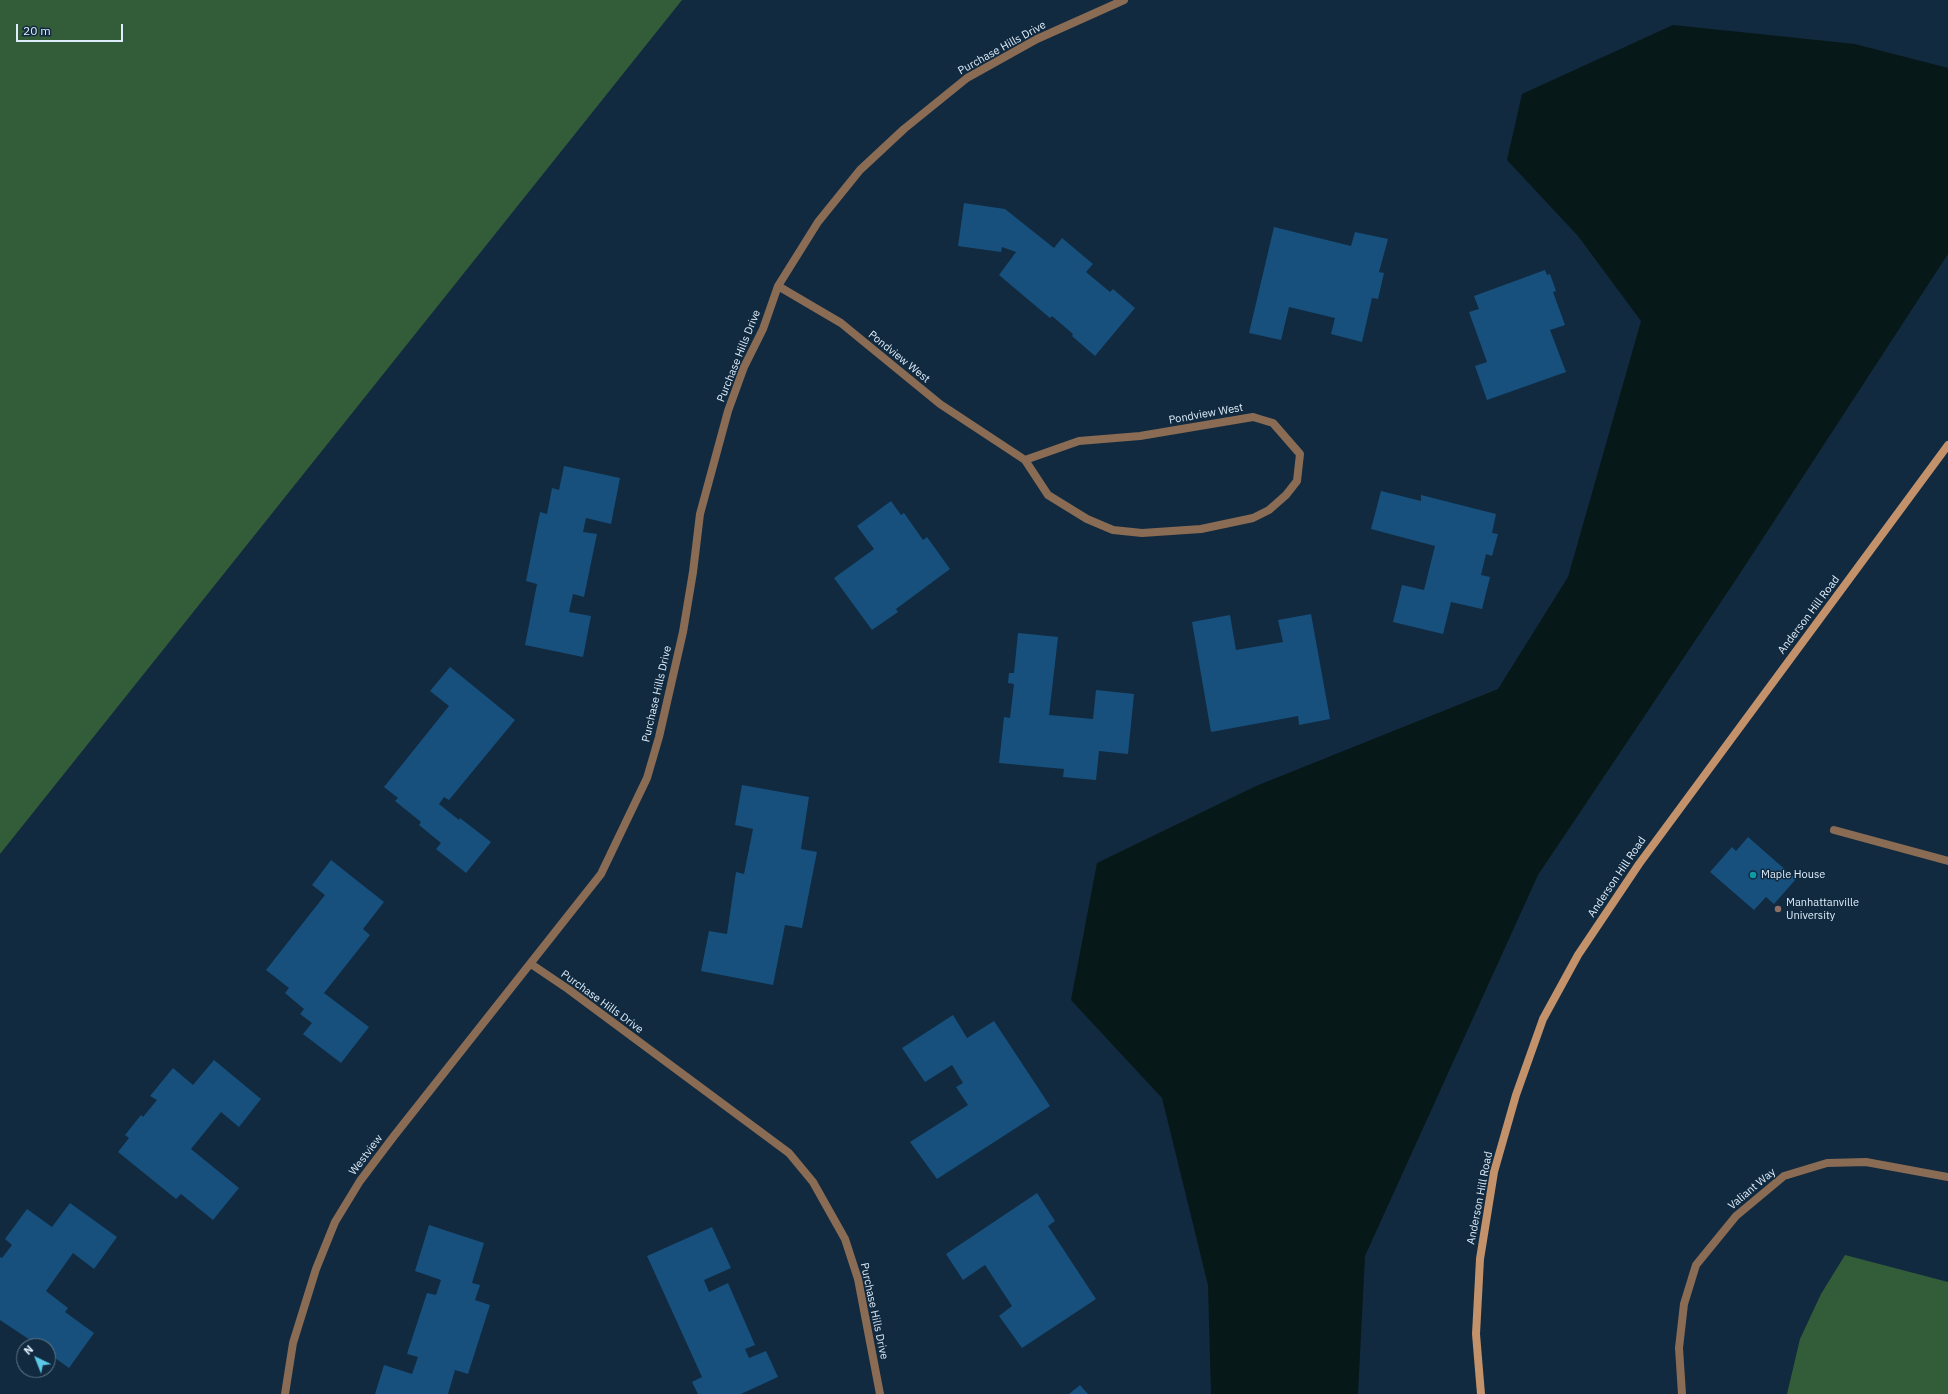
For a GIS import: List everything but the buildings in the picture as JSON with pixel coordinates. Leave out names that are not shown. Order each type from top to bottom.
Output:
[{"type":"main road","name":"Anderson Hill Road","points":[[1481,1394],[1476,1334],[1480,1259],[1493,1179],[1516,1095],[1543,1019],[1578,955],[1639,864],[1948,446]]},
{"type":"street","name":"Purchase Hills Drive","points":[[880,1394],[858,1279],[845,1239],[813,1182],[789,1153],[568,989],[531,964],[602,874],[647,778],[659,737],[683,632],[693,572],[700,514],[728,411],[744,367],[763,329],[778,286],[818,222],[860,170],[904,129],[967,78],[1037,39],[1124,0]]},
{"type":"street","name":"Pondview West","points":[[778,286],[841,323],[940,404],[1024,460],[1048,495],[1080,515],[1113,530],[1142,533],[1201,529],[1253,518],[1269,510],[1286,495],[1297,481],[1300,454],[1273,423],[1253,417],[1140,436],[1079,441],[1024,460]]},
{"type":"street","points":[[1834,830],[1948,861]]},
{"type":"street","name":"Westview","points":[[285,1394],[293,1343],[316,1269],[335,1222],[364,1176],[531,964]]},
{"type":"street","name":"Valiant Way","points":[[1682,1394],[1679,1348],[1684,1304],[1696,1266],[1736,1216],[1784,1176],[1827,1163],[1866,1162],[1948,1177]]},
{"type":"green space","points":[[0,0],[682,0],[0,854]]},
{"type":"green space","points":[[1845,1255],[1948,1282],[1948,1394],[1787,1394],[1800,1339],[1821,1294]]},
{"type":"shaded area","points":[[1673,25],[1855,44],[1948,68],[1948,254],[1737,578],[1538,875],[1365,1256],[1358,1394],[1211,1394],[1208,1285],[1162,1098],[1071,1000],[1097,863],[1256,786],[1498,689],[1568,577],[1641,321],[1578,236],[1507,160],[1522,94]]},
{"type":"place","name":"Maple House","points":[[1753,875]]},
{"type":"place","name":"Manhattanville University","points":[[1778,909]]}]
